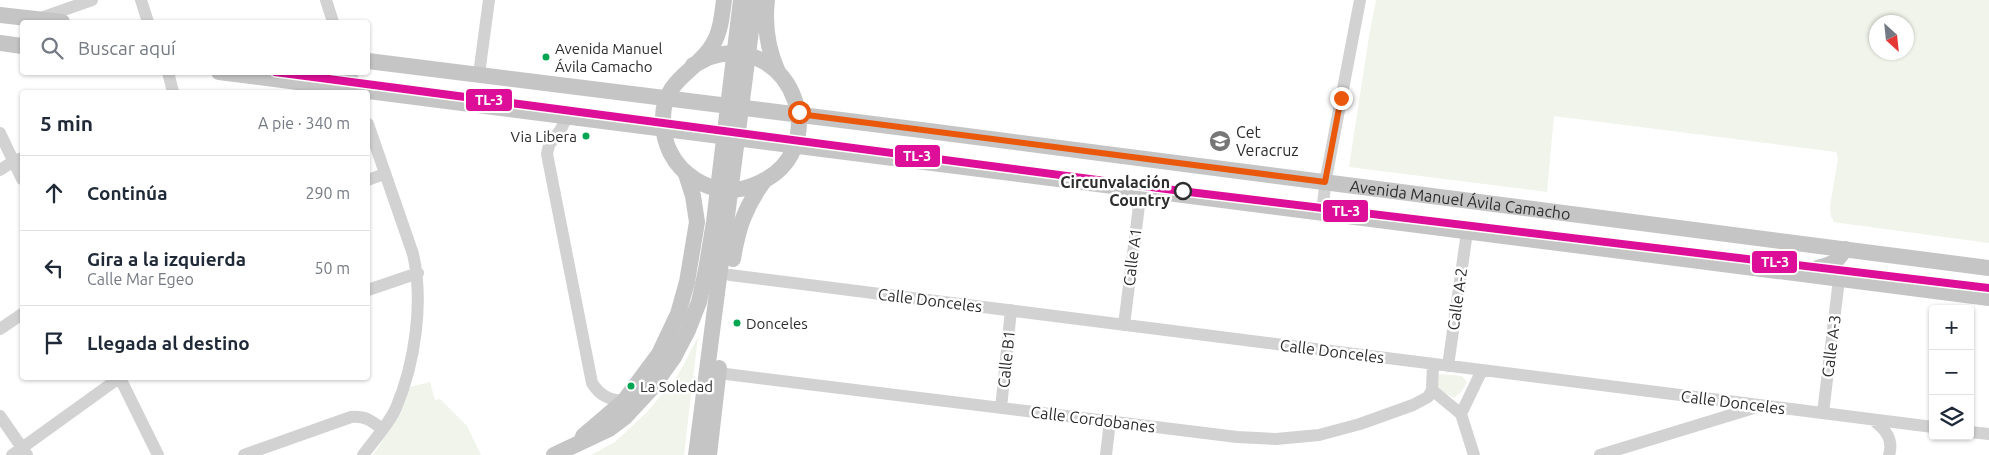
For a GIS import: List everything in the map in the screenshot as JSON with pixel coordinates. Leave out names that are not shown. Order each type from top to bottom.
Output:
[{"type":"main road","points":[[726,0],[738,11],[750,13],[760,8],[767,0],[766,40],[778,72],[792,91],[799,114],[799,130],[795,145],[788,160],[778,172],[764,181],[745,189],[724,190],[704,185],[686,174],[675,161],[667,146],[663,129],[663,113],[667,97],[678,79],[714,44],[726,0]]},
{"type":"main road","points":[[554,455],[609,430],[625,417],[651,390],[674,357],[688,330],[699,302],[714,222],[741,0]]},
{"type":"main road","points":[[696,455],[755,0]]},
{"type":"main road","points":[[0,14],[45,20]]},
{"type":"main road","points":[[0,43],[20,46]]},
{"type":"main road","points":[[693,65],[710,57],[737,54],[763,61],[778,72]]},
{"type":"main road","name":"Avenida Manuel Ávila Camacho","points":[[370,61],[667,97],[1989,268]]},
{"type":"main road","name":"Avenida Manuel Ávila Camacho","points":[[241,75],[350,90]]},
{"type":"main road","name":"Avenida Manuel Ávila Camacho","points":[[370,93],[795,145],[1989,298]]},
{"type":"main road","points":[[570,448],[624,401],[659,354],[678,314],[692,257],[696,222],[696,210],[686,174]]},
{"type":"main road","points":[[709,455],[730,275],[737,235],[752,197],[764,181]]},
{"type":"main road","points":[[696,210],[707,202],[720,201],[732,208],[742,219]]},
{"type":"main road","points":[[1804,274],[1814,268],[1832,264],[1839,260],[1845,249]]},
{"type":"street","points":[[36,19],[92,0]]},
{"type":"street","points":[[141,0],[147,20]]},
{"type":"street","points":[[326,0],[332,20]]},
{"type":"street","points":[[479,74],[489,0]]},
{"type":"street","points":[[1322,213],[1325,182],[1360,0]]},
{"type":"street","points":[[169,75],[172,90]]},
{"type":"street","points":[[351,75],[357,90]]},
{"type":"street","points":[[567,117],[548,148],[547,154],[592,383],[602,395],[610,399],[624,401]]},
{"type":"street","points":[[364,455],[396,409],[417,329],[418,273],[370,130]]},
{"type":"street","points":[[0,133],[18,160],[0,170]]},
{"type":"street","points":[[370,179],[384,174]]},
{"type":"street","name":"Calle A1","points":[[1124,325],[1141,190]]},
{"type":"street","name":"Calle A-2","points":[[1448,366],[1467,232]]},
{"type":"street","points":[[370,289],[418,273]]},
{"type":"street","name":"Calle Donceles","points":[[730,275],[1929,426]]},
{"type":"street","name":"Calle A-3","points":[[1822,413],[1839,279]]},
{"type":"street","name":"Calle B1","points":[[1001,408],[1012,310]]},
{"type":"street","points":[[0,329],[20,315]]},
{"type":"street","points":[[1434,364],[1432,390],[1461,414],[1474,455]]},
{"type":"street","points":[[1461,414],[1482,370]]},
{"type":"street","name":"Calle Cordobanes","points":[[718,373],[1238,437],[1276,439],[1319,435],[1360,424],[1413,405],[1428,397],[1432,390]]},
{"type":"street","points":[[0,416],[20,453],[117,380]]},
{"type":"street","points":[[121,380],[158,455]]},
{"type":"street","points":[[1600,455],[1762,405]]},
{"type":"street","points":[[244,455],[351,417],[361,416],[382,429]]},
{"type":"street","points":[[1871,419],[1883,428],[1889,436],[1891,444],[1889,455]]},
{"type":"street","points":[[1106,455],[1110,421]]},
{"type":"street","points":[[1974,432],[1989,434]]},
{"type":"shaded area","points":[[1376,0],[1989,0],[1989,243],[1833,222],[1830,206],[1838,159],[1836,152],[1554,116],[1547,192],[1349,167]]},
{"type":"shaded area","points":[[698,337],[684,455],[591,455],[615,442],[648,411],[678,375]]},
{"type":"shaded area","points":[[1440,374],[1462,376],[1467,382],[1462,391],[1454,398],[1447,394],[1439,393],[1436,377]]},
{"type":"shaded area","points":[[430,382],[435,400],[440,399],[467,426],[481,455],[373,455],[401,413],[410,387]]},
{"type":"transit line","name":"TL-3","points":[[298,75],[1189,192],[1989,288]]},
{"type":"place","name":"Avenida Manuel Ávila Camacho","points":[[546,57]]},
{"type":"place","name":"Via Libera","points":[[586,136]]},
{"type":"place","name":"Cet Veracruz","points":[[1220,141]]},
{"type":"place","name":"Circunvalación Country","points":[[1183,191]]},
{"type":"place","name":"Donceles","points":[[737,323]]},
{"type":"place","name":"La Soledad","points":[[631,386]]},
{"type":"route","points":[[799,112],[799,114],[1325,182],[1341,98]]}]
